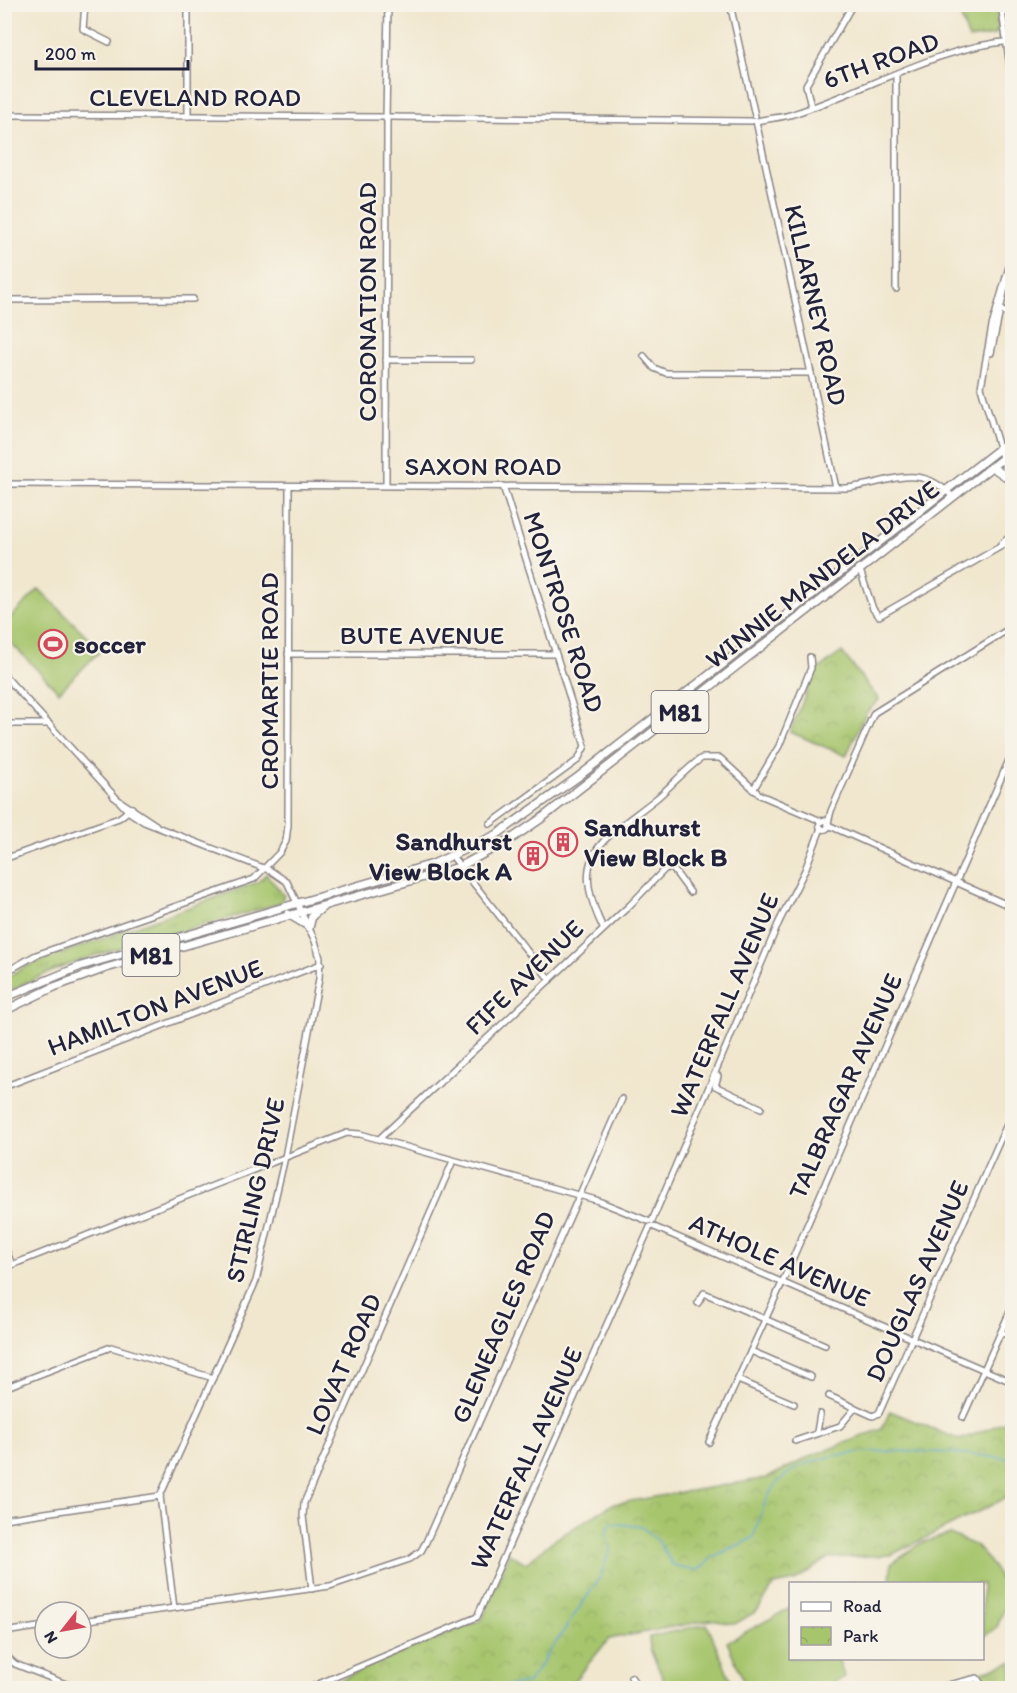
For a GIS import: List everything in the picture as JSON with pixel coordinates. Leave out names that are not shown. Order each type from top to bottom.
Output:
[{"type":"main road","name":"WINNIE MANDELA DRIVE","points":[[4,998],[81,966],[452,856],[496,835],[550,798],[1012,439]]},
{"type":"main road","name":"WINNIE MANDELA DRIVE","points":[[4,1011],[78,977],[301,910],[459,867],[510,839],[542,818],[1012,451]]},
{"type":"main road","points":[[992,467],[1010,478]]},
{"type":"main road","points":[[288,914],[308,927],[312,916],[331,903]]},
{"type":"street","points":[[85,4],[83,29],[109,42]]},
{"type":"street","name":"CORONATION ROAD","points":[[386,485],[388,4]]},
{"type":"street","name":"KILLARNEY ROAD","points":[[730,4],[836,488]]},
{"type":"street","points":[[811,107],[806,85],[853,4]]},
{"type":"street","points":[[1002,4],[1010,42],[1012,81]]},
{"type":"street","points":[[188,13],[188,116]]},
{"type":"street","name":"6TH ROAD","points":[[754,119],[792,115],[896,74],[952,55],[1010,42]]},
{"type":"street","points":[[896,74],[896,289]]},
{"type":"street","name":"CLEVELAND ROAD","points":[[4,115],[754,119]]},
{"type":"street","points":[[1012,256],[981,387],[1004,457],[1012,491]]},
{"type":"street","points":[[4,300],[193,298]]},
{"type":"street","points":[[999,309],[1012,317]]},
{"type":"street","points":[[644,356],[654,368],[666,373],[811,373]]},
{"type":"street","points":[[386,360],[471,360]]},
{"type":"street","name":"SAXON ROAD","points":[[4,484],[836,488],[919,476],[935,481],[953,497]]},
{"type":"street","name":"CROMARTIE ROAD","points":[[4,973],[36,955],[249,881],[280,852],[287,834],[289,486]]},
{"type":"street","name":"MONTROSE ROAD","points":[[490,824],[536,787],[578,760],[585,750],[503,486]]},
{"type":"street","points":[[998,547],[1012,535]]},
{"type":"street","points":[[860,570],[873,609],[879,616],[1012,540]]},
{"type":"street","name":"WATERFALL AVENUE","points":[[309,1689],[398,1649],[466,1624],[480,1613],[874,713],[1012,627]]},
{"type":"street","name":"BUTE AVENUE","points":[[288,654],[555,654]]},
{"type":"street","points":[[753,790],[779,746],[812,668],[810,657]]},
{"type":"street","name":"STIRLING DRIVE","points":[[4,675],[112,796],[144,822],[265,868],[285,879],[298,902],[320,953],[321,964],[285,1157],[256,1281],[160,1496]]},
{"type":"street","points":[[4,724],[49,724]]},
{"type":"street","name":"TALBRAGAR AVENUE","points":[[709,1442],[782,1283],[1012,753]]},
{"type":"street","points":[[603,928],[589,892],[592,856],[597,845],[677,782],[702,758],[720,758],[753,790],[824,825],[1012,907]]},
{"type":"street","points":[[4,859],[130,810]]},
{"type":"street","points":[[452,856],[550,980]]},
{"type":"street","name":"FIFE AVENUE","points":[[379,1139],[668,867],[673,869],[690,892]]},
{"type":"street","name":"HAMILTON AVENUE","points":[[4,1087],[321,964]]},
{"type":"street","points":[[723,1059],[716,1086],[761,1108]]},
{"type":"street","name":"GLENEAGLES ROAD","points":[[312,1589],[348,1581],[410,1559],[421,1551],[622,1098]]},
{"type":"street","name":"DOUGLAS AVENUE","points":[[830,1396],[873,1416],[879,1413],[914,1339],[1012,1113]]},
{"type":"street","name":"ATHOLE AVENUE","points":[[4,1268],[347,1133],[379,1139],[577,1195],[635,1217],[1012,1382]]},
{"type":"street","name":"LOVAT ROAD","points":[[312,1589],[303,1516],[304,1503],[453,1161]]},
{"type":"street","points":[[4,1245],[12,1265]]},
{"type":"street","points":[[698,1304],[704,1293],[825,1345]]},
{"type":"street","points":[[963,1417],[1012,1307]]},
{"type":"street","points":[[1001,1332],[1012,1337]]},
{"type":"street","points":[[4,1388],[108,1348],[120,1349],[213,1378]]},
{"type":"street","points":[[751,1351],[812,1377]]},
{"type":"street","points":[[738,1380],[794,1404]]},
{"type":"street","points":[[795,1441],[840,1426],[855,1408]]},
{"type":"street","points":[[817,1432],[820,1414]]},
{"type":"street","points":[[4,1519],[160,1496],[174,1608]]},
{"type":"street","points":[[93,1620],[312,1589]]},
{"type":"street","points":[[4,1632],[33,1628]]},
{"type":"street","points":[[4,1654],[15,1664],[76,1689]]},
{"type":"street","points":[[631,1677],[639,1689]]},
{"type":"street","points":[[937,1689],[977,1678],[984,1689]]},
{"type":"green space","points":[[956,5],[996,5],[999,28],[995,35],[969,39]]},
{"type":"green space","name":"soccer","points":[[39,589],[101,650],[59,692],[5,637],[5,623]]},
{"type":"green space","points":[[842,652],[879,700],[866,713],[846,756],[790,732],[815,672]]},
{"type":"green space","points":[[266,874],[284,895],[280,903],[105,952],[37,978],[5,994],[5,978],[27,966],[258,882]]},
{"type":"green space","points":[[890,1411],[960,1440],[1012,1419],[1012,1495],[891,1555],[828,1558],[795,1581],[774,1585],[757,1611],[735,1624],[710,1620],[609,1639],[568,1688],[324,1688],[371,1665],[482,1620],[509,1553],[526,1563],[552,1541],[613,1504],[767,1478],[813,1455],[882,1429]]},
{"type":"green space","points":[[950,1534],[977,1546],[996,1571],[1008,1599],[997,1627],[984,1636],[984,1582],[890,1582],[891,1564],[921,1543]]},
{"type":"green space","points":[[789,1609],[789,1660],[838,1660],[845,1677],[823,1688],[747,1688],[727,1642]]},
{"type":"green space","points":[[707,1624],[734,1688],[667,1688],[650,1649],[649,1637]]},
{"type":"green space","points":[[1012,1662],[1012,1688],[990,1688],[979,1673]]},
{"type":"waterway","points":[[491,1688],[528,1683],[599,1579],[610,1550],[606,1533],[611,1523],[642,1527],[659,1542],[672,1564],[685,1569],[698,1570],[715,1556],[753,1538],[763,1508],[775,1486],[796,1468],[816,1460],[838,1455],[886,1451],[960,1453],[1012,1458]]},
{"type":"place","name":"soccer","points":[[53,644]]},
{"type":"place","name":"Sandhurst View Block B","points":[[563,842]]},
{"type":"place","name":"Sandhurst View Block A","points":[[533,856]]}]
